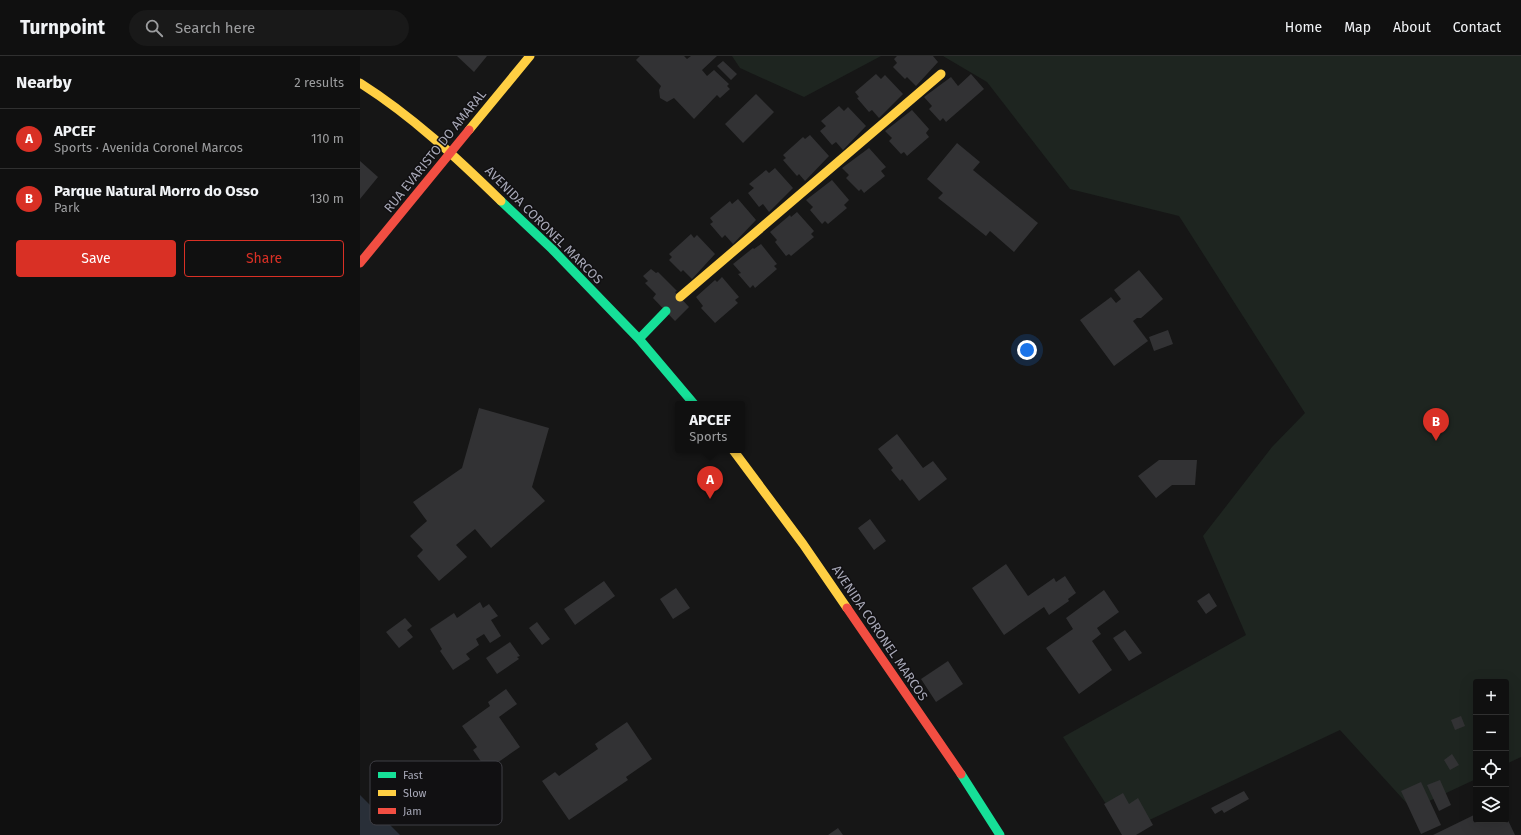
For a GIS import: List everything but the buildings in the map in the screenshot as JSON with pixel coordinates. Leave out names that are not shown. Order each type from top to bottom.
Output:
[{"type":"main road","name":"RUA EVARISTO DO AMARAL","points":[[360,263],[530,56]]},
{"type":"main road","points":[[680,297],[941,74]]},
{"type":"main road","name":"AVENIDA CORONEL MARCOS","points":[[360,83],[385,99],[451,152],[552,249],[639,339],[691,401]]},
{"type":"main road","points":[[639,339],[666,311]]},
{"type":"main road","name":"AVENIDA CORONEL MARCOS","points":[[734,453],[803,544],[947,752],[1000,835]]},
{"type":"shaded area","points":[[732,56],[881,56],[804,97],[740,68]]},
{"type":"shaded area","points":[[943,56],[1521,56],[1521,757],[1509,763],[1509,679],[1473,679],[1473,780],[1412,809],[1340,730],[1124,832],[1063,737],[1246,635],[1203,536],[1272,447],[1305,413],[1179,216],[1070,189],[987,82]]},
{"type":"shaded area","points":[[360,795],[370,805],[370,825],[390,825],[400,835],[360,835]]},
{"type":"traffic: fast","points":[[501,201],[552,249],[639,339],[691,401]]},
{"type":"traffic: fast","points":[[639,339],[666,311]]},
{"type":"traffic: fast","points":[[961,774],[1000,835]]},
{"type":"traffic: slow","points":[[469,130],[530,56]]},
{"type":"traffic: slow","points":[[680,297],[941,74]]},
{"type":"traffic: slow","points":[[360,83],[398,109],[434,138],[501,201]]},
{"type":"traffic: slow","points":[[735,453],[803,544],[847,608]]},
{"type":"traffic: jam","points":[[360,263],[469,130]]},
{"type":"traffic: jam","points":[[847,608],[961,774]]},
{"type":"place","name":"Parque Natural Morro do Osso","points":[[1436,441]]},
{"type":"place","name":"APCEF","points":[[710,499]]}]
